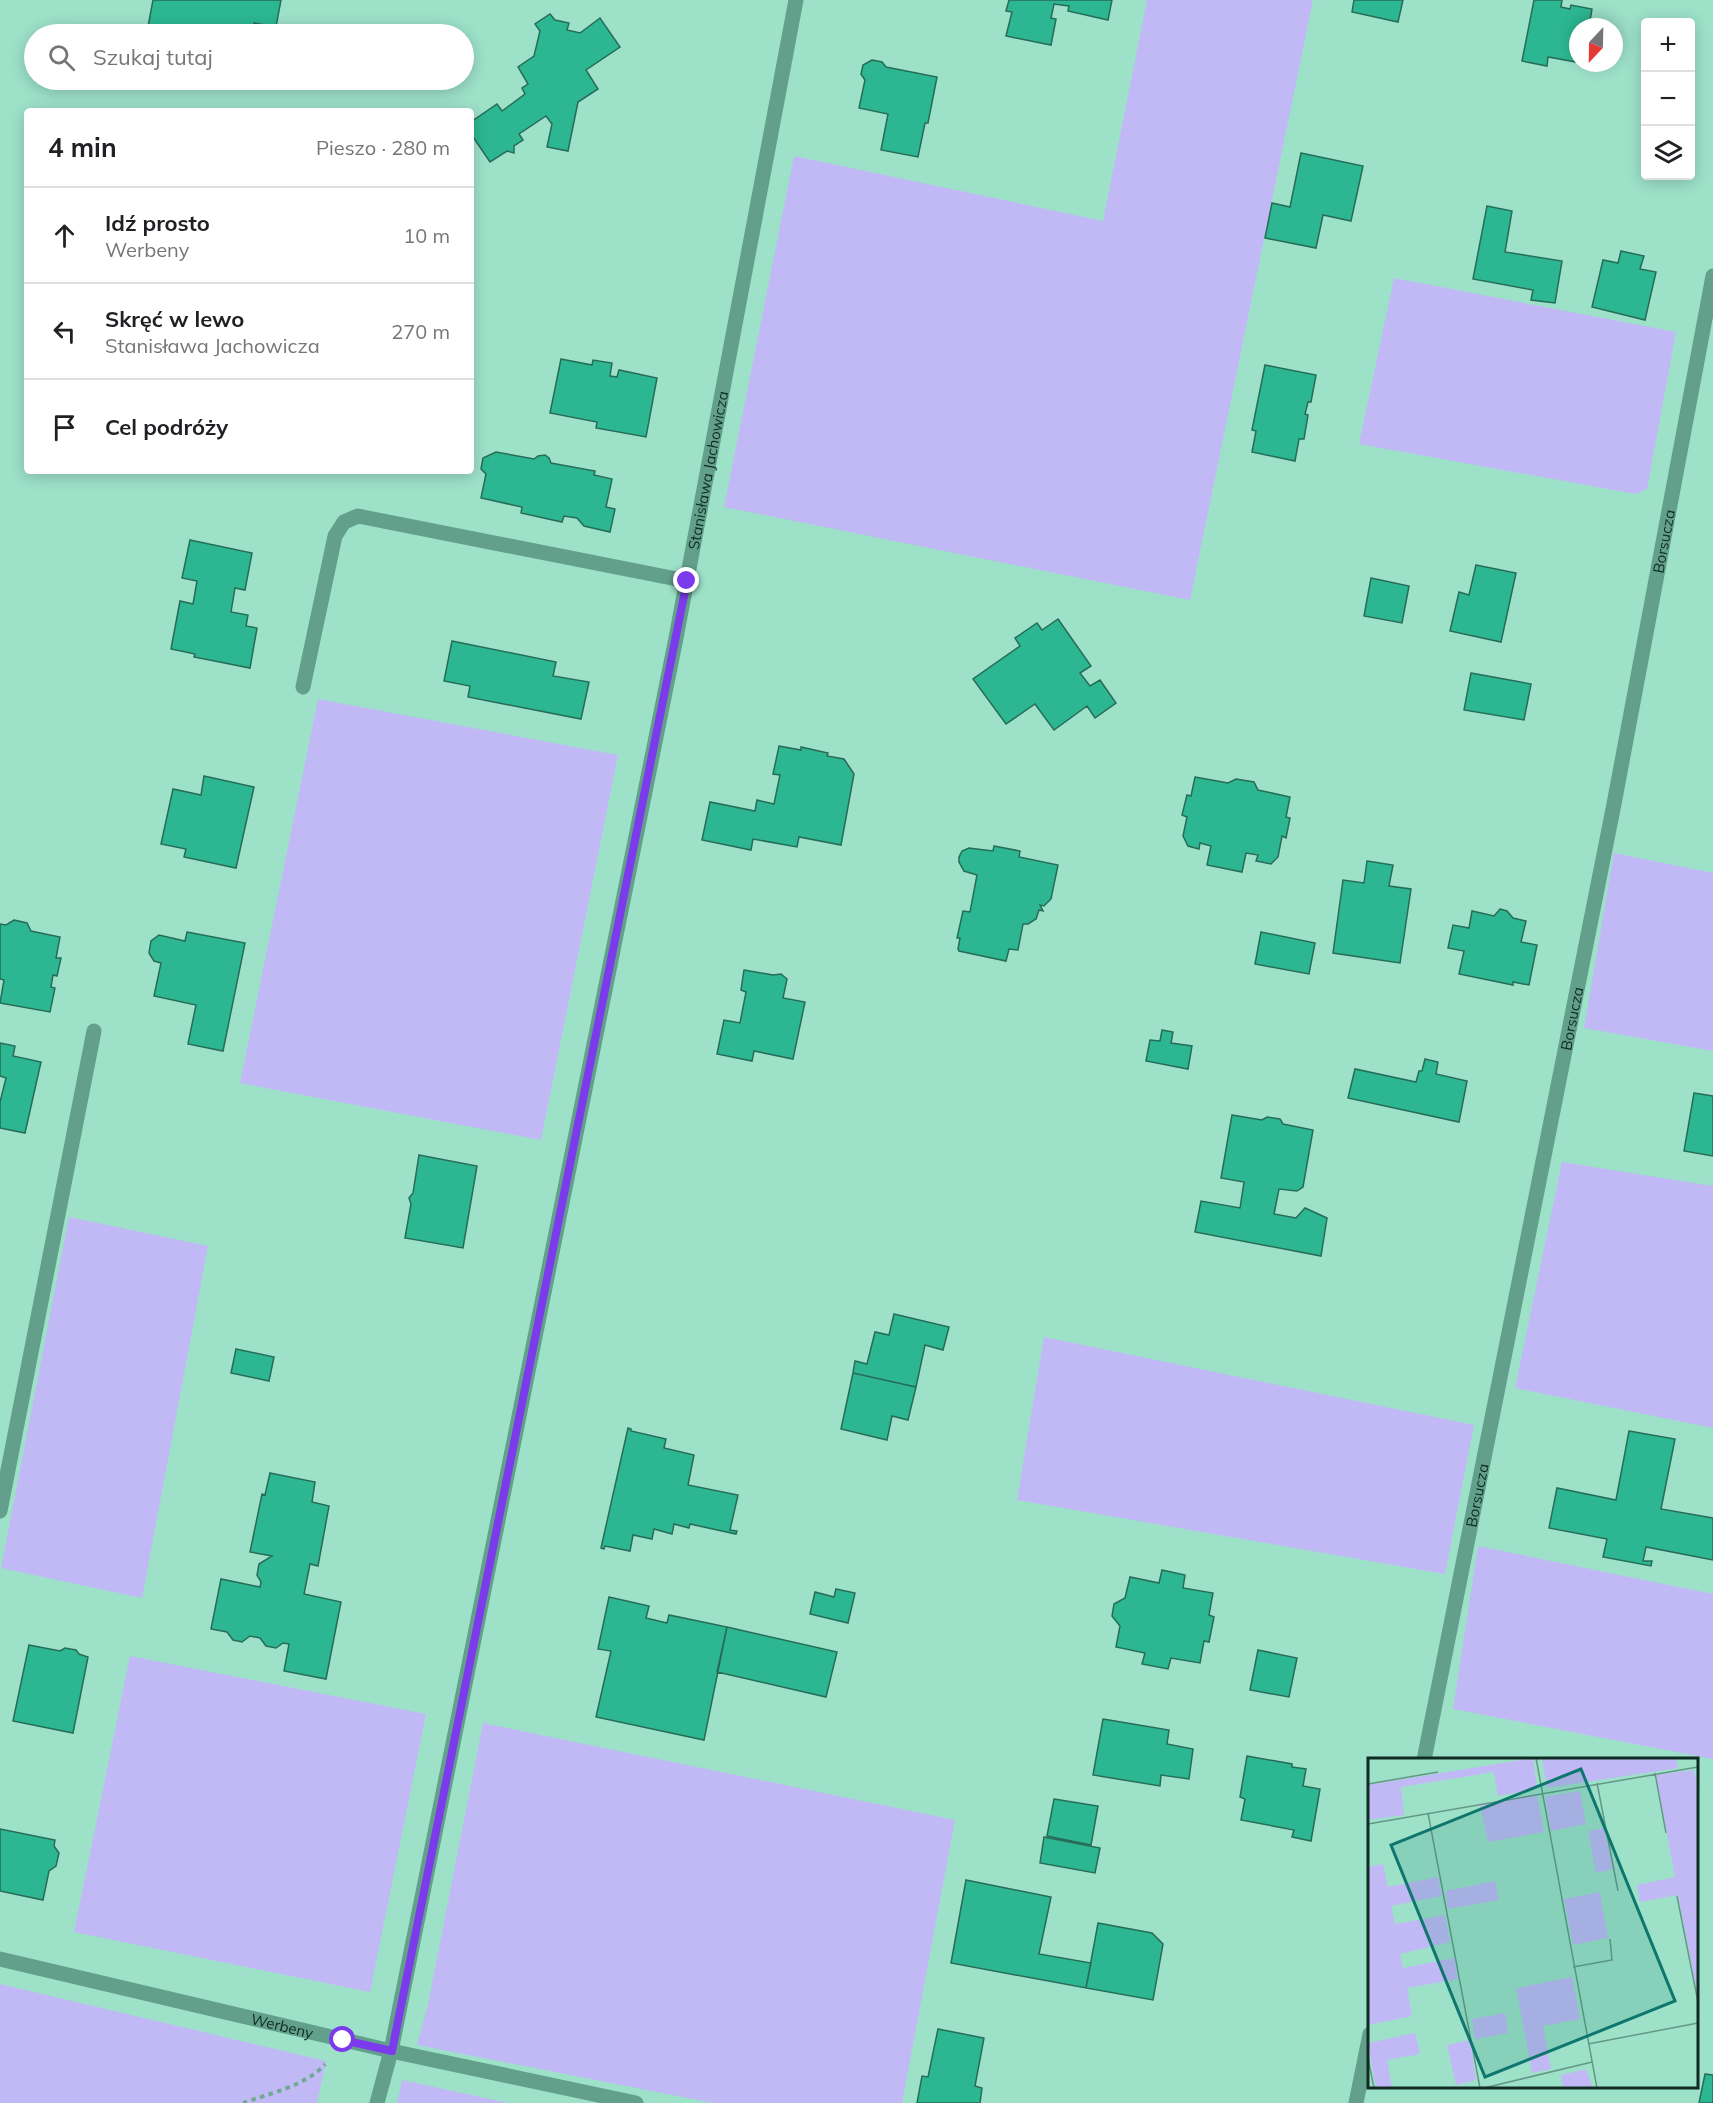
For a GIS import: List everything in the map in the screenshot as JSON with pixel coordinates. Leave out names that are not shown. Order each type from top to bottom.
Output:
[{"type":"street","name":"Stanisława Jachowicza","points":[[377,2103],[392,2051],[687,581],[796,0]]},
{"type":"street","name":"Borsucza","points":[[1424,1758],[1612,815],[1713,276]]},
{"type":"street","points":[[303,687],[335,536],[344,522],[358,516],[687,581]]},
{"type":"street","points":[[0,1511],[94,1031]]},
{"type":"street","name":"Werbeny","points":[[0,1959],[343,2040],[636,2103]]},
{"type":"street","points":[[1356,2103],[1368,2044]]},
{"type":"path","points":[[243,2103],[292,2086],[319,2072],[343,2040]]},
{"type":"shaded area","points":[[1147,0],[1313,0],[1190,600],[724,507],[794,156],[1103,221]]},
{"type":"shaded area","points":[[1394,278],[1676,332],[1647,489],[1636,494],[1359,444]]},
{"type":"shaded area","points":[[318,699],[618,755],[541,1140],[240,1083]]},
{"type":"shaded area","points":[[1614,853],[1713,873],[1713,1051],[1584,1028]]},
{"type":"shaded area","points":[[1562,1162],[1713,1186],[1713,1428],[1515,1388]]},
{"type":"shaded area","points":[[69,1217],[208,1246],[142,1598],[1,1568]]},
{"type":"shaded area","points":[[1044,1337],[1474,1425],[1445,1574],[1017,1500]]},
{"type":"shaded area","points":[[1478,1546],[1713,1594],[1713,1759],[1453,1709]]},
{"type":"shaded area","points":[[130,1656],[426,1714],[370,1992],[74,1932]]},
{"type":"shaded area","points":[[483,1723],[955,1820],[902,2103],[713,2103],[417,2045],[428,2004]]},
{"type":"shaded area","points":[[0,1984],[326,2061],[317,2103],[0,2103]]},
{"type":"shaded area","points":[[402,2080],[508,2103],[397,2103]]},
{"type":"building","points":[[153,0],[281,0],[277,24],[148,24]]},
{"type":"building","points":[[1009,0],[1112,0],[1108,20],[1068,11],[1069,6],[1054,4],[1051,18],[1056,19],[1051,45],[1006,36],[1012,12],[1006,11]]},
{"type":"building","points":[[1354,0],[1403,0],[1398,22],[1352,12]]},
{"type":"building","points":[[1534,0],[1562,0],[1561,7],[1570,9],[1571,5],[1592,9],[1590,18],[1569,18],[1569,61],[1548,57],[1547,66],[1522,61]]},
{"type":"building","points":[[550,14],[555,20],[569,23],[567,30],[580,33],[600,18],[620,47],[586,70],[598,89],[578,102],[568,151],[547,147],[552,124],[546,116],[519,134],[523,140],[514,146],[514,153],[507,151],[490,162],[474,138],[474,120],[497,104],[502,111],[525,94],[522,88],[528,84],[518,67],[534,56],[540,31],[535,24]]},
{"type":"building","points":[[872,60],[882,62],[886,67],[937,77],[928,123],[925,123],[918,157],[881,150],[888,114],[859,108],[865,80],[861,74],[863,65]]},
{"type":"building","points":[[1301,153],[1363,166],[1351,221],[1323,215],[1316,248],[1265,238],[1272,203],[1290,207]]},
{"type":"building","points":[[1487,206],[1512,211],[1505,252],[1562,261],[1555,303],[1531,300],[1533,290],[1473,279]]},
{"type":"building","points":[[1621,251],[1644,256],[1640,269],[1656,272],[1645,320],[1592,307],[1603,260],[1618,263]]},
{"type":"building","points":[[561,359],[592,365],[593,360],[612,363],[610,376],[617,377],[619,370],[657,378],[646,437],[596,428],[597,422],[550,413]]},
{"type":"building","points":[[1265,365],[1316,375],[1311,402],[1308,402],[1305,414],[1308,415],[1304,439],[1299,439],[1295,461],[1252,452],[1256,431],[1252,430]]},
{"type":"building","points":[[496,452],[534,459],[545,455],[551,463],[595,471],[594,475],[612,479],[606,507],[615,509],[610,532],[584,526],[577,518],[564,516],[562,522],[521,513],[522,507],[481,498],[486,474],[481,469],[483,458]]},
{"type":"building","points":[[190,540],[252,553],[245,590],[235,588],[231,612],[248,615],[246,626],[257,628],[250,668],[194,657],[195,654],[171,649],[180,601],[193,604],[197,581],[182,578]]},
{"type":"building","points":[[1476,565],[1516,573],[1501,642],[1450,631],[1459,592],[1469,595]]},
{"type":"building","points":[[1371,578],[1409,586],[1402,623],[1364,616]]},
{"type":"building","points":[[1058,619],[1091,666],[1080,673],[1090,686],[1100,680],[1116,703],[1095,718],[1087,706],[1054,730],[1035,704],[1006,724],[973,679],[1020,646],[1015,638],[1037,623],[1042,630]]},
{"type":"building","points":[[452,641],[556,662],[553,676],[589,682],[581,719],[468,697],[470,686],[444,681]]},
{"type":"building","points":[[1471,673],[1531,684],[1524,720],[1464,710]]},
{"type":"building","points":[[779,746],[801,750],[801,747],[828,753],[827,756],[844,759],[854,774],[841,845],[799,837],[797,847],[753,839],[751,850],[702,840],[710,802],[755,811],[757,800],[774,804],[780,775],[773,774]]},
{"type":"building","points":[[204,776],[254,787],[236,868],[184,857],[186,849],[161,844],[173,789],[201,795]]},
{"type":"building","points":[[1195,777],[1228,783],[1236,779],[1254,782],[1258,790],[1290,797],[1286,817],[1290,818],[1286,838],[1282,836],[1278,857],[1271,864],[1256,861],[1258,855],[1246,853],[1242,872],[1207,865],[1211,846],[1200,843],[1199,849],[1188,846],[1183,836],[1187,817],[1182,815],[1187,795],[1191,796]]},
{"type":"building","points":[[994,846],[1020,851],[1019,857],[1058,865],[1051,899],[1044,906],[1040,905],[1043,911],[1039,910],[1036,919],[1023,924],[1018,950],[1009,949],[1006,961],[958,949],[960,938],[957,938],[963,911],[970,912],[977,875],[964,871],[959,857],[962,851],[969,848],[993,851]]},
{"type":"building","points":[[1367,861],[1393,865],[1389,886],[1411,889],[1400,963],[1333,953],[1343,880],[1364,883]]},
{"type":"building","points":[[1500,909],[1507,911],[1513,918],[1526,921],[1521,942],[1537,945],[1529,985],[1513,982],[1513,985],[1459,974],[1464,951],[1448,948],[1453,925],[1469,928],[1472,911],[1494,916]]},
{"type":"building","points":[[14,920],[27,923],[31,931],[60,937],[56,958],[61,958],[57,976],[53,975],[51,987],[55,988],[50,1012],[0,1003],[4,980],[0,979],[0,924],[6,925]]},
{"type":"building","points":[[187,932],[245,943],[223,1051],[188,1044],[196,1005],[154,996],[161,963],[154,961],[149,953],[151,941],[159,935],[185,941]]},
{"type":"building","points":[[1261,932],[1315,943],[1309,974],[1255,964]]},
{"type":"building","points":[[744,970],[773,975],[781,974],[787,979],[783,998],[805,1002],[793,1059],[754,1051],[752,1061],[717,1054],[724,1020],[740,1023],[746,992],[741,990]]},
{"type":"building","points":[[1162,1030],[1173,1032],[1171,1043],[1192,1046],[1188,1069],[1146,1061],[1150,1040],[1160,1041]]},
{"type":"building","points":[[0,1043],[15,1046],[13,1056],[41,1062],[25,1133],[0,1128],[0,1102],[6,1078],[0,1076]]},
{"type":"building","points":[[1425,1059],[1438,1062],[1436,1074],[1467,1081],[1459,1122],[1348,1098],[1355,1069],[1416,1082]]},
{"type":"building","points":[[1694,1093],[1713,1096],[1713,1156],[1684,1151]]},
{"type":"building","points":[[1232,1115],[1262,1120],[1267,1117],[1280,1119],[1283,1124],[1313,1130],[1303,1187],[1297,1191],[1279,1189],[1274,1214],[1296,1218],[1305,1208],[1327,1218],[1321,1256],[1195,1232],[1201,1201],[1240,1208],[1244,1182],[1221,1178]]},
{"type":"building","points":[[419,1155],[477,1166],[463,1248],[405,1238],[411,1204],[409,1198],[413,1193]]},
{"type":"building","points":[[894,1314],[949,1327],[943,1350],[925,1345],[916,1387],[853,1373],[855,1361],[867,1364],[875,1332],[889,1335]]},
{"type":"building","points":[[236,1349],[274,1357],[269,1381],[231,1373]]},
{"type":"building","points":[[853,1373],[916,1387],[908,1420],[892,1416],[887,1440],[841,1429]]},
{"type":"building","points":[[628,1428],[631,1431],[666,1439],[664,1448],[694,1455],[688,1485],[738,1495],[730,1530],[737,1531],[736,1534],[690,1524],[689,1528],[674,1524],[672,1534],[654,1529],[652,1539],[633,1535],[630,1551],[605,1546],[604,1549],[601,1548]]},
{"type":"building","points":[[1629,1431],[1675,1439],[1661,1509],[1713,1518],[1713,1560],[1646,1547],[1643,1561],[1652,1561],[1651,1566],[1603,1557],[1607,1539],[1549,1528],[1557,1488],[1616,1500]]},
{"type":"building","points":[[270,1473],[315,1482],[312,1502],[329,1506],[318,1566],[310,1564],[304,1594],[341,1602],[326,1679],[284,1671],[289,1644],[283,1643],[276,1648],[266,1646],[260,1638],[250,1636],[242,1642],[233,1640],[227,1632],[211,1629],[221,1579],[260,1587],[261,1582],[257,1575],[259,1564],[272,1556],[250,1552],[262,1494],[265,1495]]},
{"type":"building","points":[[1162,1570],[1185,1575],[1183,1588],[1213,1593],[1209,1615],[1214,1617],[1209,1642],[1204,1641],[1200,1663],[1171,1658],[1168,1669],[1142,1664],[1145,1653],[1116,1647],[1120,1626],[1112,1616],[1114,1604],[1125,1598],[1130,1577],[1159,1583]]},
{"type":"building","points":[[836,1589],[855,1593],[848,1623],[810,1614],[815,1592],[834,1597]]},
{"type":"building","points":[[609,1597],[649,1606],[646,1618],[667,1623],[669,1615],[727,1627],[704,1740],[596,1717],[611,1651],[598,1649]]},
{"type":"building","points":[[727,1627],[837,1652],[826,1697],[717,1672]]},
{"type":"building","points":[[29,1645],[60,1651],[65,1648],[76,1650],[79,1654],[88,1657],[73,1733],[13,1721]]},
{"type":"building","points":[[1258,1650],[1297,1658],[1289,1697],[1250,1690]]},
{"type":"building","points":[[1103,1719],[1169,1730],[1167,1744],[1193,1749],[1189,1779],[1161,1775],[1160,1786],[1093,1775]]},
{"type":"building","points":[[1247,1756],[1292,1764],[1292,1767],[1306,1769],[1303,1786],[1320,1789],[1311,1841],[1292,1837],[1294,1830],[1241,1820],[1245,1799],[1240,1797]]},
{"type":"building","points":[[1054,1799],[1098,1806],[1091,1845],[1047,1836]]},
{"type":"building","points":[[0,1829],[55,1840],[54,1846],[59,1853],[56,1866],[49,1871],[43,1900],[0,1891]]},
{"type":"building","points":[[1044,1837],[1100,1848],[1095,1873],[1040,1863]]},
{"type":"building","points":[[966,1880],[1051,1897],[1039,1954],[1091,1963],[1086,1988],[951,1963]]},
{"type":"building","points":[[1098,1923],[1152,1933],[1163,1944],[1153,2000],[1086,1988]]},
{"type":"building","points":[[938,2029],[984,2038],[975,2086],[982,2088],[980,2103],[917,2103],[922,2076],[928,2077]]},
{"type":"building","points":[[1705,2074],[1713,2075],[1713,2103],[1699,2103]]},
{"type":"route","points":[[343,2040],[392,2051],[687,581]]}]
